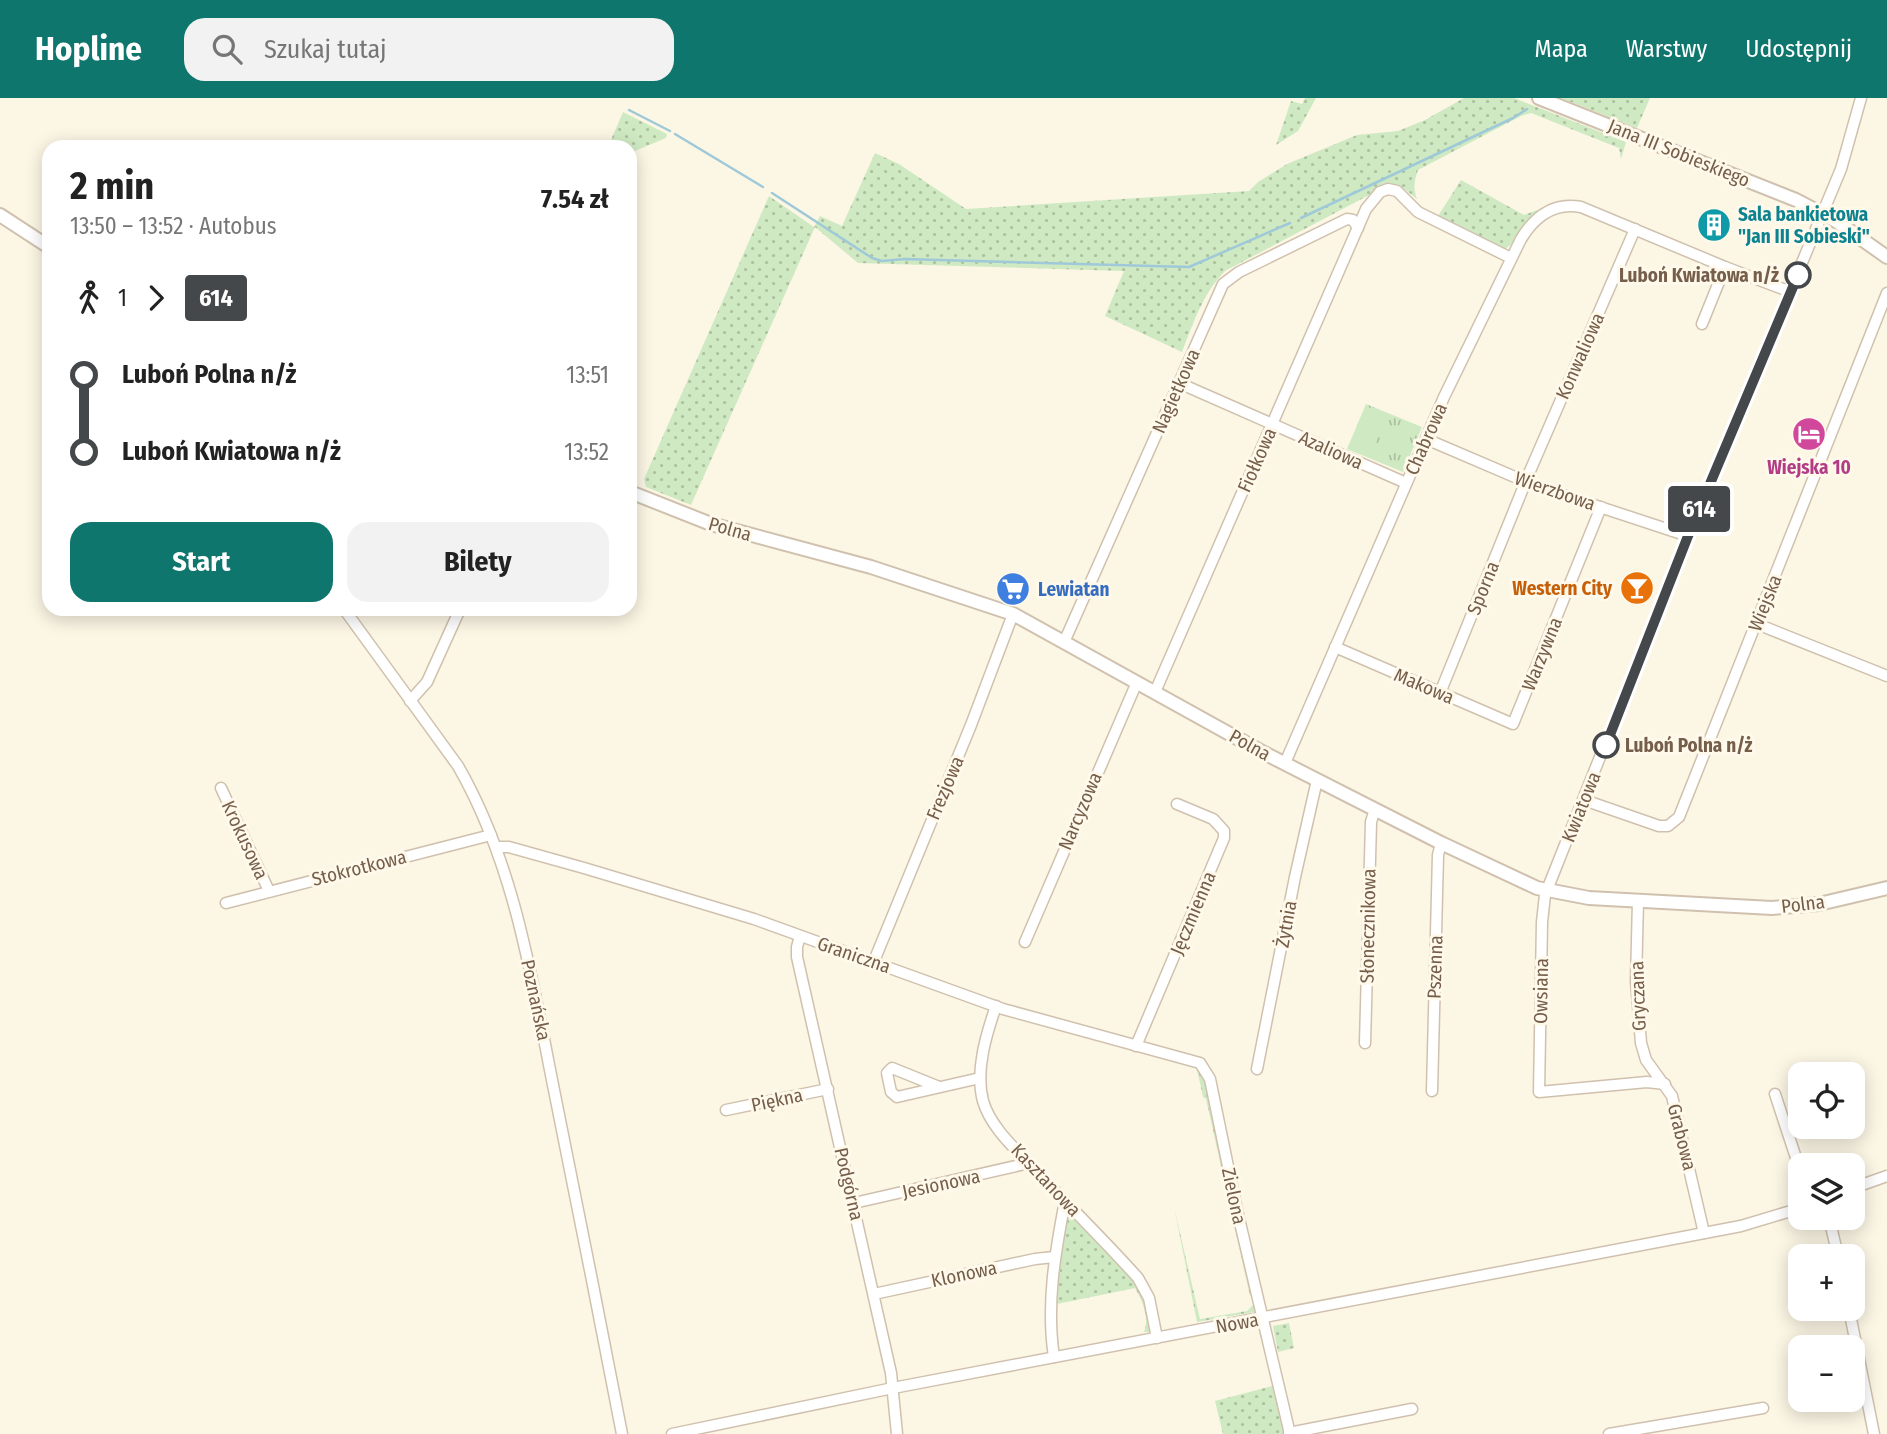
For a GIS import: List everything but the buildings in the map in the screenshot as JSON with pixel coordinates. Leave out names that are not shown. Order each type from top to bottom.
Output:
[{"type":"street","name":"Jana III Sobieskiego","points":[[1539,98],[1772,190],[1823,213],[1887,257]]},
{"type":"street","name":"Kwiatowa","points":[[1546,891],[1688,536],[1841,169],[1861,98]]},
{"type":"street","name":"Fiołkowa","points":[[1155,692],[1373,199],[1388,189],[1397,191],[1424,216],[1511,258]]},
{"type":"street","name":"Chabrowa","points":[[1285,764],[1426,439],[1511,258],[1535,219],[1558,207],[1581,208],[1791,292]]},
{"type":"street","points":[[0,215],[42,242]]},
{"type":"street","name":"Nagietkowa","points":[[1065,640],[1216,297],[1229,278],[1347,219],[1353,220],[1358,228]]},
{"type":"street","name":"Konwaliowa","points":[[1525,482],[1635,229]]},
{"type":"street","points":[[1702,324],[1725,267]]},
{"type":"street","name":"Wiejska","points":[[1584,800],[1656,826],[1668,826],[1679,817],[1887,293]]},
{"type":"street","name":"Azaliowa","points":[[1179,383],[1406,483]]},
{"type":"street","name":"Wierzbowa","points":[[1426,439],[1525,482],[1688,536]]},
{"type":"street","name":"Sporna","points":[[1440,693],[1525,482]]},
{"type":"street","name":"Polna","points":[[637,495],[711,524],[871,567],[1013,614],[1065,640],[1285,764],[1441,843],[1546,891],[1589,898],[1782,908],[1819,904],[1887,888]]},
{"type":"street","name":"Warzywna","points":[[1513,724],[1601,507]]},
{"type":"street","name":"Frezjowa","points":[[874,961],[971,725],[1013,614]]},
{"type":"street","name":"Poznańska","points":[[349,616],[458,766],[496,847],[530,968],[622,1434]]},
{"type":"street","points":[[410,701],[427,682],[457,616]]},
{"type":"street","points":[[1757,624],[1887,676]]},
{"type":"street","name":"Makowa","points":[[1335,647],[1513,724]]},
{"type":"street","name":"Narcyzowa","points":[[1025,942],[1138,682]]},
{"type":"street","name":"Żytnia","points":[[1257,1069],[1317,780]]},
{"type":"street","name":"Krokusowa","points":[[221,789],[269,891]]},
{"type":"street","name":"Jęczmienna","points":[[1136,1046],[1224,838],[1224,831],[1213,819],[1177,804]]},
{"type":"street","name":"Słonecznikowa","points":[[1366,1043],[1371,835],[1374,809]]},
{"type":"street","name":"Stokrotkowa","points":[[226,902],[491,835]]},
{"type":"street","name":"Pszenna","points":[[1432,1091],[1438,855],[1441,843]]},
{"type":"street","name":"Graniczna","points":[[496,847],[584,868],[754,919],[996,1006],[1194,1060],[1207,1072]]},
{"type":"street","name":"Owsiana","points":[[1539,1092],[1542,922],[1546,891]]},
{"type":"street","name":"Gryczana","points":[[1638,901],[1636,981],[1641,1043],[1646,1060],[1665,1084]]},
{"type":"street","name":"Podgórna","points":[[800,936],[797,957],[874,1294],[893,1388],[897,1434]]},
{"type":"street","name":"Kasztanowa","points":[[996,1006],[980,1078],[984,1102],[990,1116],[1029,1163],[1142,1284],[1149,1298],[1157,1338]]},
{"type":"street","points":[[939,1087],[895,1069],[890,1069],[887,1073],[894,1096],[939,1087],[980,1078]]},
{"type":"street","name":"Zielona","points":[[1207,1072],[1289,1433]]},
{"type":"street","name":"Grabowa","points":[[1539,1092],[1647,1082],[1665,1084],[1672,1096],[1704,1233]]},
{"type":"street","name":"Piękna","points":[[726,1110],[828,1089]]},
{"type":"street","points":[[1775,1094],[1794,1153]]},
{"type":"street","name":"Jesionowa","points":[[853,1203],[1029,1163]]},
{"type":"street","points":[[1865,1184],[1887,1176]]},
{"type":"street","points":[[1054,1357],[1049,1315],[1065,1200]]},
{"type":"street","name":"Nowa","points":[[672,1434],[893,1388],[1704,1233],[1788,1213]]},
{"type":"street","name":"Klonowa","points":[[874,1294],[1055,1257]]},
{"type":"street","points":[[1851,1321],[1874,1434]]},
{"type":"street","points":[[1609,1434],[1644,1431],[1763,1408]]},
{"type":"street","points":[[1289,1433],[1412,1409]]},
{"type":"green space","points":[[1305,98],[1316,98],[1298,131],[1276,145],[1291,101],[1302,104]]},
{"type":"green space","points":[[1464,98],[1514,98],[1626,142],[1621,159],[1619,148],[1531,113],[1521,116],[1418,170],[1414,185],[1417,199],[1403,188],[1390,184],[1225,271],[1205,299],[1182,352],[1105,316],[1124,271],[858,263],[815,227],[691,505],[646,487],[644,479],[769,196],[814,227],[820,216],[842,226],[875,153],[899,164],[966,209],[1249,191],[1258,182],[1287,164],[1357,135],[1398,131],[1425,120]]},
{"type":"green space","points":[[1561,98],[1650,98],[1637,128]]},
{"type":"green space","points":[[623,112],[667,134],[666,138],[637,150],[637,140],[611,140]]},
{"type":"green space","points":[[1461,180],[1524,215],[1540,209],[1529,219],[1514,242],[1504,249],[1438,216]]},
{"type":"green space","points":[[1366,404],[1422,427],[1403,472],[1347,449]]},
{"type":"green space","points":[[1368,409],[1386,416],[1374,445],[1356,437]]},
{"type":"green space","points":[[1190,1065],[1197,1066],[1205,1079],[1252,1294],[1250,1296],[1206,1099],[1203,1097],[1197,1069]]},
{"type":"green space","points":[[1174,1207],[1200,1319],[1247,1311],[1253,1305],[1254,1312],[1197,1322]]},
{"type":"green space","points":[[1072,1215],[1120,1264],[1136,1285],[1148,1308],[1149,1332],[1144,1332],[1146,1315],[1135,1288],[1057,1304],[1054,1319],[1058,1264],[1066,1218]]},
{"type":"green space","points":[[1289,1323],[1294,1348],[1278,1352],[1273,1326]]},
{"type":"green space","points":[[1276,1385],[1286,1434],[1223,1434],[1215,1401]]},
{"type":"waterway","points":[[1301,218],[1527,109]]},
{"type":"waterway","points":[[629,110],[670,131]]},
{"type":"waterway","points":[[675,134],[763,187]]},
{"type":"waterway","points":[[772,193],[872,258],[882,261],[905,259],[1189,267],[1290,223]]},
{"type":"bus line","name":"614","points":[[1606,745],[1688,536],[1798,275]]},
{"type":"place","name":"Sala bankietowa \"Jan III Sobieski\"","points":[[1714,225]]},
{"type":"place","name":"Luboń Kwiatowa n/ż","points":[[1798,275]]},
{"type":"place","name":"Wiejska 10","points":[[1809,434]]},
{"type":"place","name":"Western City","points":[[1637,588]]},
{"type":"place","name":"Lewiatan","points":[[1013,589]]},
{"type":"place","name":"Luboń Polna n/ż","points":[[1606,745]]}]
